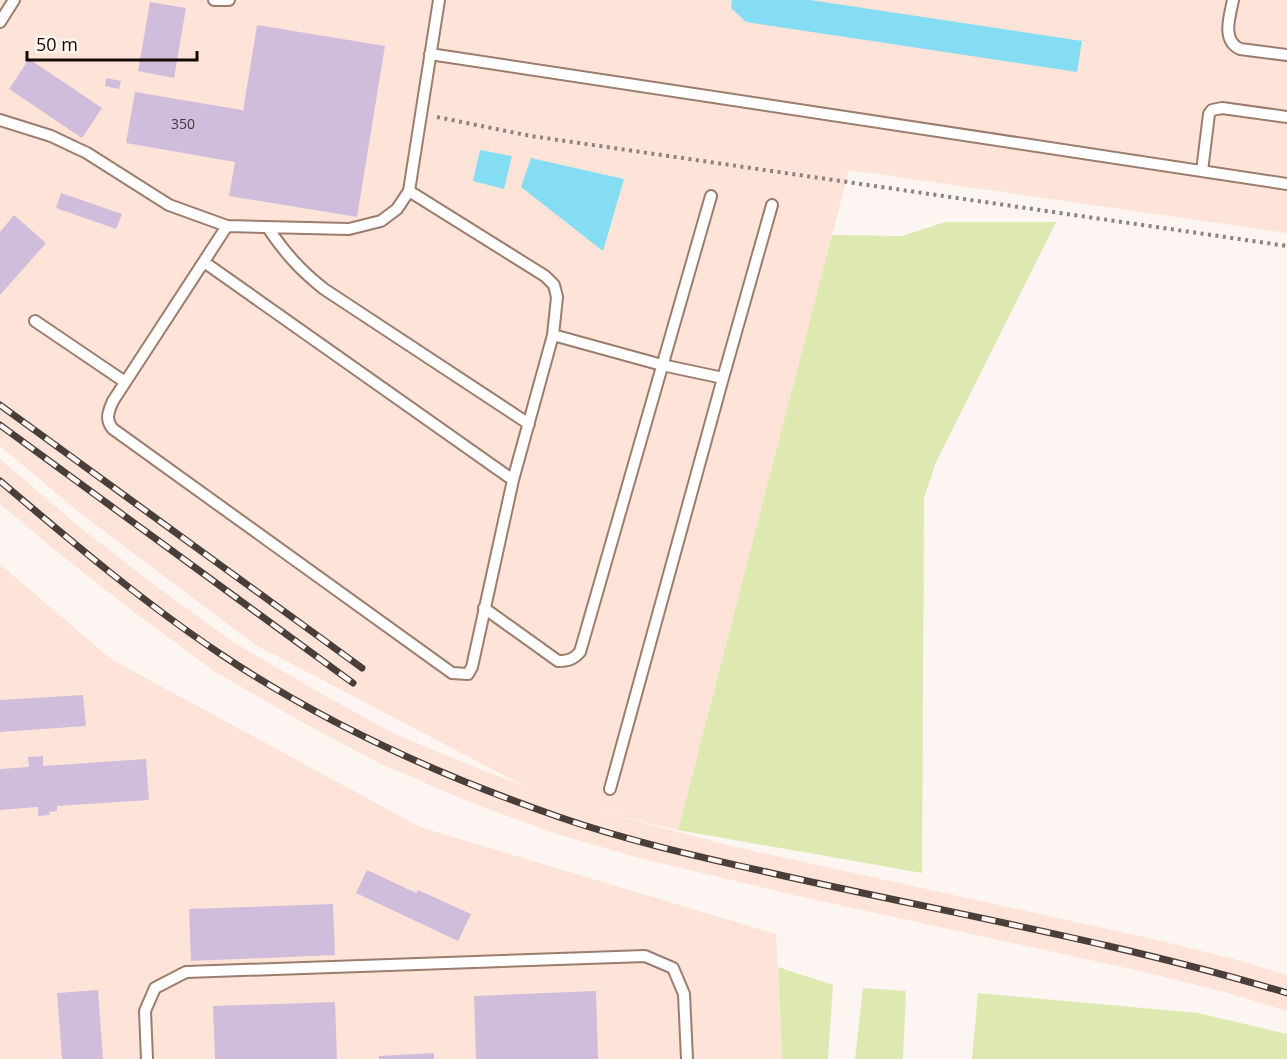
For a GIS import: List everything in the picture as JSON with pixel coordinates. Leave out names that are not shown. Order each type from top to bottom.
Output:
[{"type":"lane","points":[[0,22],[14,0]]},
{"type":"lane","points":[[214,0],[229,0]]},
{"type":"lane","points":[[0,120],[51,136],[87,153],[169,205],[227,226],[349,229],[381,221],[397,209],[409,191],[439,0]]},
{"type":"lane","points":[[1233,0],[1228,31],[1233,46],[1240,49],[1287,55]]},
{"type":"lane","points":[[430,54],[1287,184]]},
{"type":"lane","points":[[1202,171],[1209,114],[1212,110],[1222,108],[1287,117]]},
{"type":"lane","points":[[227,226],[113,401],[107,415],[108,424],[452,673],[468,674],[472,667],[513,480],[553,335],[557,297],[554,285],[545,276],[409,191]]},
{"type":"lane","points":[[484,608],[558,661],[575,658],[580,652],[711,196]]},
{"type":"lane","points":[[610,789],[772,205]]},
{"type":"lane","points":[[268,228],[284,252],[324,289],[529,424]]},
{"type":"lane","points":[[204,262],[513,480]]},
{"type":"lane","points":[[35,321],[126,382]]},
{"type":"lane","points":[[553,335],[662,365],[723,378]]},
{"type":"lane","points":[[147,1059],[145,1011],[155,988],[186,972],[645,956],[673,968],[684,994],[687,1059]]},
{"type":"path","points":[[421,114],[531,136],[1287,246]]},
{"type":"shaded area","points":[[0,0],[1287,0],[1287,233],[849,170],[678,830],[602,812],[727,845],[1234,959],[1287,975],[1287,1011],[1225,992],[1149,973],[798,896],[639,858],[557,834],[472,803],[379,763],[298,720],[214,671],[61,555],[0,504],[0,459],[82,529],[233,642],[393,733],[522,785],[254,644],[81,514],[0,446]]},
{"type":"shaded area","points":[[0,564],[111,659],[420,827],[776,934],[782,1059],[0,1059]]},
{"type":"green space","points":[[945,222],[1056,222],[936,462],[924,498],[922,873],[678,830],[832,235],[902,236]]},
{"type":"green space","points":[[778,967],[833,985],[828,1059],[782,1059]]},
{"type":"green space","points":[[863,988],[906,991],[903,1059],[855,1059]]},
{"type":"green space","points":[[978,993],[1198,1013],[1287,1034],[1287,1059],[972,1059]]},
{"type":"water","points":[[732,0],[810,0],[1082,41],[1077,72],[746,22],[731,8]]},
{"type":"water","points":[[480,150],[512,156],[504,189],[473,181]]},
{"type":"water","points":[[531,158],[624,179],[603,251],[521,187]]},
{"type":"building","points":[[150,2],[186,8],[174,78],[138,71]]},
{"type":"building","points":[[257,25],[385,46],[357,217],[229,196],[235,162],[126,143],[135,92],[243,111]]},
{"type":"building","points":[[29,59],[102,108],[82,138],[9,89]]},
{"type":"building","points":[[106,78],[121,81],[119,89],[105,86]]},
{"type":"building","points":[[61,193],[122,214],[116,229],[56,208]]},
{"type":"building","points":[[14,215],[46,243],[0,295],[0,232]]},
{"type":"building","points":[[83,695],[86,726],[0,732],[0,700]]},
{"type":"building","points":[[43,756],[43,766],[146,759],[149,800],[57,806],[57,811],[49,812],[50,815],[38,816],[38,807],[0,810],[0,769],[29,767],[28,757]]},
{"type":"building","points":[[367,870],[416,893],[418,890],[471,914],[458,941],[356,893]]},
{"type":"building","points":[[333,904],[335,955],[191,961],[189,909]]},
{"type":"building","points":[[98,990],[103,1059],[62,1059],[57,993]]},
{"type":"building","points":[[596,991],[598,1059],[476,1059],[474,996]]},
{"type":"building","points":[[335,1002],[337,1059],[215,1059],[213,1006]]},
{"type":"building","points":[[434,1053],[434,1059],[379,1059],[379,1056]]},
{"type":"railway","points":[[0,405],[362,668]]},
{"type":"railway","points":[[0,425],[353,683]]},
{"type":"railway","points":[[0,481],[136,593],[222,655],[261,680],[343,726],[472,785],[585,826],[664,848],[1095,943],[1287,993]]}]
